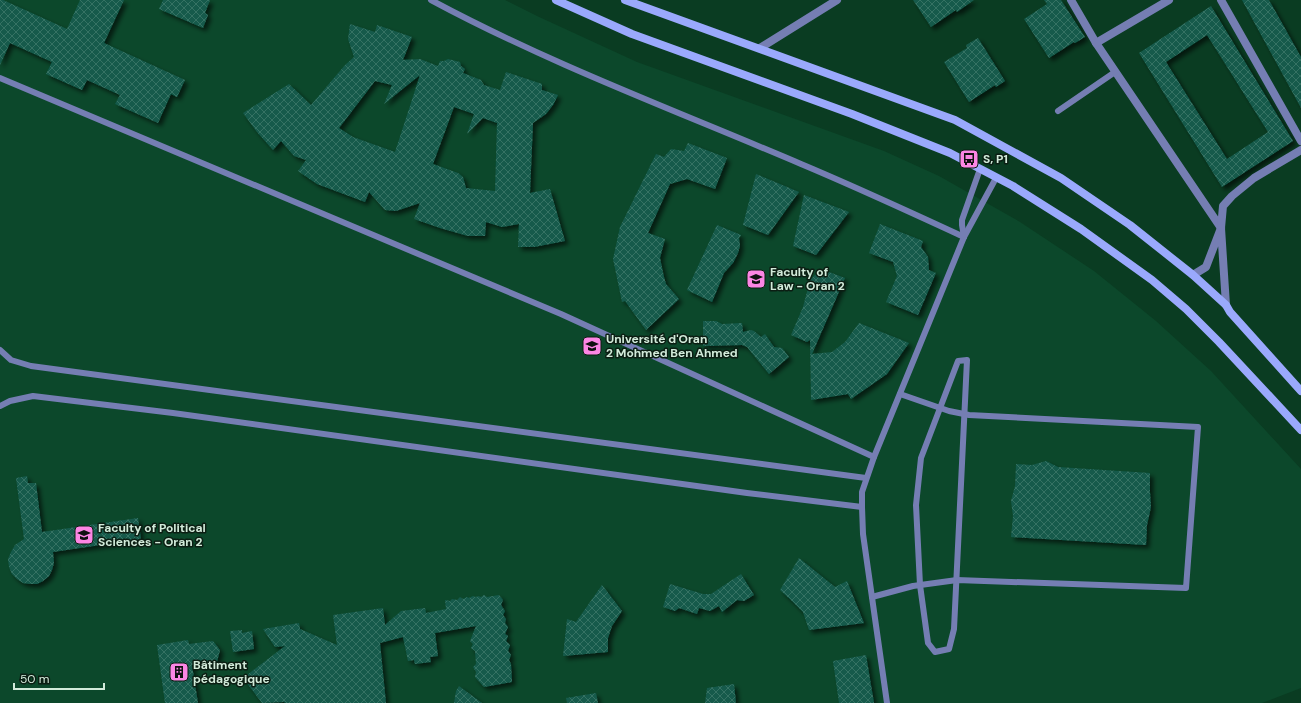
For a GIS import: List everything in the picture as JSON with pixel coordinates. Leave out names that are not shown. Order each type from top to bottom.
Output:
[{"type":"main road","points":[[556,0],[632,34],[845,112],[950,153],[1013,186],[1081,229],[1158,284],[1214,337],[1301,430]]},
{"type":"main road","points":[[625,0],[955,120],[1061,178],[1130,225],[1193,275],[1226,305],[1230,312],[1301,392]]},
{"type":"street","points":[[760,48],[837,0]]},
{"type":"street","points":[[1071,0],[1115,72],[1221,228]]},
{"type":"street","points":[[1096,43],[1169,0]]},
{"type":"street","points":[[1221,0],[1301,142]]},
{"type":"street","points":[[1226,305],[1221,228],[1223,206],[1232,196],[1254,178],[1301,150]]},
{"type":"street","points":[[1193,275],[1206,267],[1221,228]]},
{"type":"lane","points":[[431,0],[478,25],[558,62],[635,96],[802,164],[964,236]]},
{"type":"lane","points":[[1058,111],[1115,72]]},
{"type":"lane","points":[[0,78],[561,314],[874,457]]},
{"type":"lane","points":[[964,236],[962,220],[980,169]]},
{"type":"lane","points":[[887,703],[863,534],[862,492],[874,457],[964,236],[973,223],[996,178]]},
{"type":"lane","points":[[0,350],[11,360],[31,366],[866,478]]},
{"type":"lane","points":[[967,360],[965,414],[954,629],[949,649],[934,652],[928,643],[920,584],[916,505],[921,458],[958,361],[967,360]]},
{"type":"lane","points":[[872,597],[920,584],[956,580],[1186,588],[1198,428],[965,414],[939,408],[900,394]]},
{"type":"lane","points":[[0,406],[10,401],[33,396],[173,413],[747,493],[862,507]]},
{"type":"shaded area","name":"Université d'Oran 2 Mohmed Ben Ahmed","points":[[0,0],[505,0],[637,62],[884,151],[939,176],[1020,222],[1094,271],[1156,321],[1211,371],[1301,469],[1301,688],[1262,703],[0,703]]},
{"type":"building","points":[[0,0],[67,29],[80,0],[124,0],[104,43],[185,80],[177,97],[171,94],[158,123],[115,104],[120,95],[87,80],[82,90],[46,74],[52,62],[10,43],[0,65]]},
{"type":"building","points":[[163,0],[210,0],[205,13],[208,15],[203,28],[159,9]]},
{"type":"building","points":[[913,0],[974,0],[931,27]]},
{"type":"building","points":[[1044,0],[1061,0],[1085,37],[1075,43],[1074,42],[1049,58],[1024,19],[1047,4]]},
{"type":"building","points":[[1242,0],[1269,0],[1301,57],[1301,108]]},
{"type":"building","points":[[1211,6],[1293,141],[1222,187],[1139,53]],"holes":[[[1207,35],[1268,132],[1227,159],[1166,62]]]},
{"type":"building","points":[[350,24],[375,32],[377,25],[412,37],[403,60],[420,59],[438,66],[440,61],[448,59],[460,62],[461,66],[465,69],[463,73],[481,80],[484,85],[500,90],[506,72],[542,84],[542,90],[558,95],[546,114],[533,123],[530,193],[550,189],[565,241],[534,247],[518,247],[519,224],[502,227],[486,222],[485,236],[468,236],[440,228],[414,219],[420,203],[396,211],[385,210],[369,192],[365,202],[317,184],[298,171],[306,160],[294,156],[281,141],[273,150],[243,113],[289,84],[311,105],[345,65],[354,57],[348,39]],"holes":[[[420,75],[395,152],[353,137],[339,128],[375,81],[392,85],[384,104]],[[454,107],[474,114],[467,134],[483,118],[497,123],[495,191],[466,188],[463,177],[458,173],[433,164]]]},
{"type":"building","points":[[978,38],[1005,81],[996,87],[995,85],[969,102],[944,62],[967,48],[966,45]]},
{"type":"building","points":[[688,143],[727,158],[715,189],[687,179],[670,184],[648,233],[665,239],[660,258],[664,277],[666,284],[679,299],[646,330],[625,301],[622,302],[613,259],[620,227],[656,154],[664,157],[671,149],[684,151]]},
{"type":"building","points":[[756,174],[799,192],[768,235],[743,225]]},
{"type":"building","points":[[804,195],[849,212],[816,255],[793,246]]},
{"type":"building","points":[[880,224],[923,241],[921,247],[928,257],[929,270],[936,273],[918,315],[886,302],[897,276],[893,262],[869,253]]},
{"type":"building","points":[[717,225],[741,235],[739,238],[740,246],[738,253],[733,263],[724,273],[712,302],[687,290]]},
{"type":"building","points":[[821,269],[845,278],[812,354],[832,352],[845,342],[859,323],[909,343],[887,374],[851,399],[848,394],[811,400],[810,340],[807,342],[791,335],[803,307],[810,280]]},
{"type":"building","points":[[703,321],[716,321],[722,324],[742,323],[743,332],[751,330],[761,337],[765,334],[774,347],[782,348],[789,357],[769,374],[747,347],[742,345],[703,346]]},
{"type":"building","points":[[1046,461],[1058,467],[1150,473],[1151,507],[1147,525],[1146,545],[1011,537],[1013,516],[1011,501],[1015,486],[1016,464],[1032,465]]},
{"type":"building","points":[[27,476],[28,483],[36,483],[42,532],[138,518],[141,539],[53,552],[54,563],[49,576],[37,584],[23,583],[12,574],[8,559],[15,545],[24,539],[16,478]]},
{"type":"building","points":[[799,558],[835,587],[847,581],[864,623],[809,630],[803,612],[780,590]]},
{"type":"building","points":[[741,574],[754,595],[744,601],[737,600],[722,612],[719,606],[710,611],[699,608],[697,614],[679,608],[675,611],[663,607],[670,584],[703,594],[711,594]]},
{"type":"building","points":[[602,585],[622,611],[612,626],[608,638],[608,652],[563,656],[567,619],[576,622]]},
{"type":"building","points":[[484,595],[487,597],[499,595],[503,600],[501,605],[505,611],[503,615],[506,619],[505,623],[508,627],[505,634],[508,636],[506,641],[510,645],[508,651],[511,655],[509,660],[511,664],[512,682],[484,687],[475,677],[476,672],[473,667],[476,664],[475,651],[471,648],[473,644],[470,641],[476,626],[435,633],[438,656],[430,657],[431,662],[415,664],[414,660],[408,661],[403,637],[380,643],[386,703],[262,703],[243,678],[285,646],[275,647],[263,629],[299,623],[300,629],[337,645],[333,615],[383,608],[385,625],[401,611],[425,608],[426,613],[446,609],[445,600],[450,601],[452,599],[457,600],[460,597],[463,599],[473,596],[481,597]]},
{"type":"building","points":[[242,630],[242,633],[252,631],[254,649],[233,652],[230,631]]},
{"type":"building","name":"Bâtiment pédagogique","points":[[188,640],[189,644],[213,641],[220,650],[217,662],[192,665],[198,703],[165,703],[157,645]]},
{"type":"building","points":[[866,655],[874,703],[839,703],[833,661]]},
{"type":"building","points":[[734,684],[736,703],[705,703],[707,688]]},
{"type":"building","points":[[459,686],[482,703],[454,703],[456,691]]},
{"type":"building","points":[[596,693],[598,703],[567,703],[566,698]]},
{"type":"place","name":"S, P1","points":[[969,159]]},
{"type":"place","name":"Faculty of Law - Oran 2","points":[[756,279]]},
{"type":"place","name":"Université d'Oran 2 Mohmed Ben Ahmed","points":[[592,346]]},
{"type":"place","name":"Faculty of Political Sciences - Oran 2","points":[[84,535]]},
{"type":"place","name":"Bâtiment pédagogique","points":[[179,672]]}]
